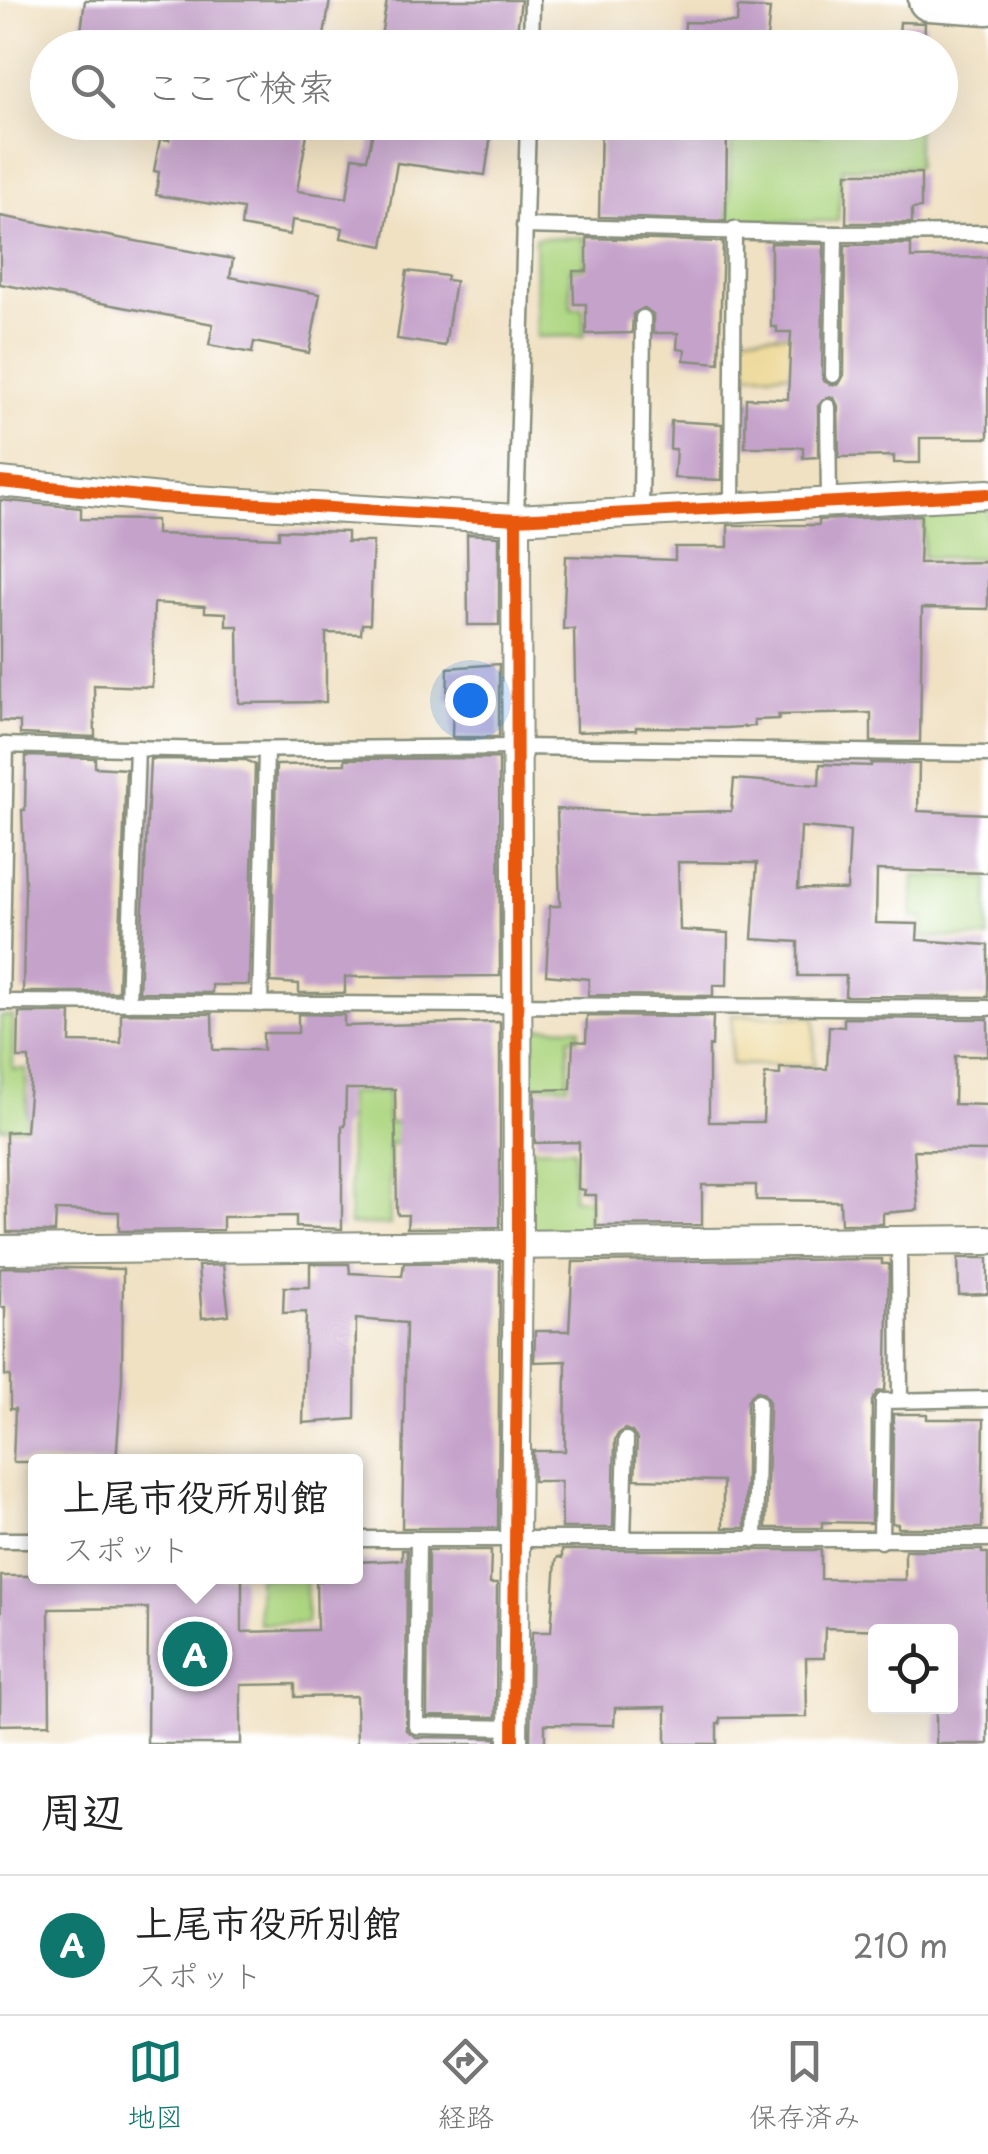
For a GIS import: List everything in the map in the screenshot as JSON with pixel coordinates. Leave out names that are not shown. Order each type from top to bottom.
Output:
[{"type":"main road","points":[[929,0],[988,4]]},
{"type":"street","points":[[0,482],[161,498],[516,518],[988,494]]},
{"type":"street","points":[[514,1736],[519,747],[516,518]]},
{"type":"street","points":[[0,1250],[988,1240]]},
{"type":"lane","points":[[531,30],[532,0]]},
{"type":"lane","points":[[516,518],[527,140]]},
{"type":"lane","points":[[524,226],[835,234],[988,233]]},
{"type":"lane","points":[[732,509],[734,229]]},
{"type":"lane","points":[[833,375],[835,234]]},
{"type":"lane","points":[[641,514],[644,318]]},
{"type":"lane","points":[[828,407],[829,504]]},
{"type":"lane","points":[[988,754],[3,745],[0,1002],[988,1008]]},
{"type":"lane","points":[[128,1003],[137,748]]},
{"type":"lane","points":[[260,1004],[266,750]]},
{"type":"lane","points":[[898,1241],[900,1400]]},
{"type":"lane","points":[[882,1541],[883,1401],[988,1400]]},
{"type":"lane","points":[[755,1540],[758,1402]]},
{"type":"lane","points":[[624,1539],[626,1440]]},
{"type":"lane","points":[[418,1539],[416,1726],[514,1736]]},
{"type":"lane","points":[[363,1540],[988,1539]]},
{"type":"lane","points":[[0,1540],[28,1540]]},
{"type":"green space","points":[[731,140],[917,140],[917,167],[842,168],[838,221],[728,223]]},
{"type":"green space","points":[[584,237],[585,268],[570,269],[571,308],[583,308],[584,336],[537,337],[535,238]]},
{"type":"green space","points":[[988,507],[988,558],[923,557],[924,510]]},
{"type":"green space","points":[[914,876],[988,878],[988,938],[922,937],[923,918],[912,918]]},
{"type":"green space","points":[[0,1016],[13,1016],[13,1069],[26,1069],[27,1127],[0,1128]]},
{"type":"green space","points":[[531,1027],[580,1028],[579,1038],[569,1038],[568,1086],[529,1085]]},
{"type":"green space","points":[[387,1092],[388,1123],[447,1122],[448,1143],[389,1144],[390,1225],[350,1225],[348,1093]]},
{"type":"green space","points":[[530,1148],[574,1149],[573,1199],[590,1199],[588,1232],[528,1231]]},
{"type":"green space","points":[[258,1584],[306,1584],[307,1623],[259,1624]]},
{"type":"sand","points":[[817,334],[818,373],[742,374],[742,335]]},
{"type":"sand","points":[[732,1015],[815,1017],[814,1066],[731,1064]]},
{"type":"building","points":[[85,0],[330,0],[325,30],[81,30]]},
{"type":"building","points":[[387,0],[521,0],[517,30],[382,30]]},
{"type":"building","points":[[738,7],[770,9],[768,30],[685,30],[685,22],[737,23]]},
{"type":"building","points":[[900,22],[925,23],[925,30],[899,30]]},
{"type":"building","points":[[160,140],[306,140],[297,191],[347,198],[353,157],[367,159],[371,140],[490,140],[485,175],[397,163],[383,246],[341,238],[343,228],[292,220],[290,235],[241,226],[243,209],[156,195],[159,172],[154,171]]},
{"type":"building","points":[[601,140],[727,140],[726,221],[599,217]]},
{"type":"building","points":[[847,173],[921,173],[921,208],[912,209],[912,223],[846,223]]},
{"type":"building","points":[[0,216],[233,259],[230,277],[320,294],[309,353],[254,342],[252,353],[209,345],[213,324],[0,284]]},
{"type":"building","points":[[587,238],[723,242],[719,363],[684,360],[685,350],[677,349],[678,333],[653,333],[653,314],[644,308],[633,314],[632,333],[586,334],[586,304],[574,304],[573,271],[587,271]]},
{"type":"building","points":[[771,243],[824,244],[822,375],[832,385],[839,384],[844,375],[845,245],[911,244],[911,258],[988,257],[988,438],[920,438],[920,463],[894,463],[894,456],[839,457],[838,406],[834,398],[827,397],[818,406],[818,457],[803,458],[803,447],[745,447],[746,398],[788,399],[791,332],[777,332],[777,327],[771,327]]},
{"type":"building","points":[[407,271],[447,276],[446,280],[455,281],[445,346],[397,339]]},
{"type":"building","points":[[671,421],[722,424],[722,480],[674,478],[676,449],[670,449]]},
{"type":"building","points":[[0,500],[81,508],[81,519],[156,520],[156,534],[279,538],[279,530],[347,532],[347,542],[373,542],[370,624],[362,624],[361,634],[326,633],[326,702],[239,703],[238,626],[226,626],[226,613],[205,612],[205,606],[154,603],[152,687],[94,685],[95,737],[20,734],[20,722],[0,721]]},
{"type":"building","points":[[921,515],[919,563],[988,562],[988,609],[922,608],[920,742],[871,742],[871,713],[778,715],[779,719],[754,720],[755,726],[726,728],[636,727],[576,732],[574,629],[563,629],[566,556],[675,560],[675,547],[728,547],[728,525],[819,525],[819,520]]},
{"type":"building","points":[[467,534],[499,536],[499,625],[468,625]]},
{"type":"building","points":[[499,664],[499,737],[452,737],[453,701],[447,701],[448,668]]},
{"type":"building","points":[[26,756],[95,758],[95,767],[126,769],[118,992],[23,992],[22,810]]},
{"type":"building","points":[[499,758],[500,976],[345,977],[345,993],[299,993],[299,984],[271,982],[276,765],[345,764],[345,759]]},
{"type":"building","points":[[150,759],[246,760],[255,765],[249,985],[212,985],[212,993],[139,992]]},
{"type":"building","points":[[820,764],[919,764],[918,811],[988,814],[988,873],[877,870],[876,923],[918,924],[917,940],[988,945],[988,997],[845,996],[846,976],[798,976],[798,942],[752,939],[757,863],[678,862],[680,930],[728,933],[727,985],[713,985],[713,996],[588,995],[589,979],[546,975],[550,906],[560,906],[557,809],[636,813],[731,811],[734,779],[819,785]],"holes":[[[801,827],[850,831],[847,890],[798,889]]]},
{"type":"building","points":[[19,1013],[71,1013],[70,1042],[121,1043],[121,1013],[212,1014],[213,1050],[263,1050],[263,1033],[298,1033],[298,1014],[344,1015],[344,1026],[500,1022],[500,1227],[407,1228],[408,1215],[398,1215],[397,1210],[395,1089],[346,1089],[342,1229],[296,1227],[296,1216],[223,1217],[223,1230],[119,1231],[119,1212],[56,1210],[55,1232],[7,1232],[6,1132],[26,1131],[30,1083],[29,1058],[18,1058]]},
{"type":"building","points":[[587,1016],[713,1017],[709,1122],[763,1122],[765,1074],[780,1075],[780,1068],[827,1069],[829,1026],[844,1027],[844,1018],[988,1019],[988,1056],[955,1056],[954,1104],[988,1105],[988,1151],[914,1150],[918,1210],[883,1213],[883,1224],[841,1224],[840,1201],[756,1200],[756,1185],[702,1185],[702,1225],[596,1226],[596,1195],[584,1195],[585,1190],[578,1189],[579,1142],[535,1143],[535,1090],[571,1089],[573,1041],[586,1042]]},
{"type":"building","points":[[958,1258],[988,1258],[988,1294],[959,1295]]},
{"type":"building","points":[[882,1259],[882,1264],[889,1264],[887,1362],[885,1390],[877,1392],[872,1401],[871,1523],[822,1522],[822,1528],[766,1528],[769,1402],[757,1391],[747,1402],[745,1528],[723,1528],[723,1481],[635,1479],[637,1439],[625,1429],[615,1440],[613,1528],[562,1528],[561,1481],[533,1481],[533,1451],[565,1451],[566,1361],[534,1362],[535,1331],[569,1331],[573,1262]]},
{"type":"building","points":[[500,1262],[498,1528],[402,1528],[406,1323],[356,1319],[355,1419],[303,1423],[306,1312],[283,1313],[284,1287],[310,1287],[310,1264],[349,1264],[350,1273],[402,1276],[404,1263]]},
{"type":"building","points":[[223,1265],[229,1315],[202,1318],[198,1266]]},
{"type":"building","points":[[0,1269],[123,1269],[117,1454],[28,1454],[28,1462],[13,1462],[15,1409],[10,1409],[10,1376],[5,1376],[5,1307],[0,1307]]},
{"type":"building","points":[[893,1414],[927,1414],[927,1419],[984,1419],[982,1528],[898,1528],[898,1524],[892,1523]]},
{"type":"building","points":[[402,1550],[407,1550],[406,1730],[416,1737],[496,1738],[496,1744],[357,1744],[356,1696],[295,1697],[295,1684],[241,1685],[241,1744],[147,1744],[148,1608],[49,1609],[50,1724],[0,1725],[1,1576],[28,1576],[28,1584],[242,1584],[242,1632],[317,1630],[316,1584],[363,1584],[363,1562],[402,1560]]},
{"type":"building","points":[[428,1550],[491,1550],[490,1584],[497,1584],[496,1717],[427,1716]]},
{"type":"building","points":[[562,1550],[821,1550],[821,1579],[905,1580],[905,1550],[982,1550],[988,1553],[988,1744],[936,1744],[936,1714],[958,1714],[958,1624],[868,1624],[868,1629],[825,1628],[824,1658],[806,1658],[807,1717],[720,1718],[717,1744],[666,1744],[666,1707],[615,1708],[614,1725],[545,1724],[545,1744],[530,1744],[532,1632],[551,1632],[556,1561],[562,1558]]},
{"type":"cycle path","points":[[0,482],[161,498],[516,519],[988,494]]},
{"type":"cycle path","points":[[513,1744],[518,1243],[516,519]]},
{"type":"place","name":"上尾市役所別館","points":[[195,1654]]}]
